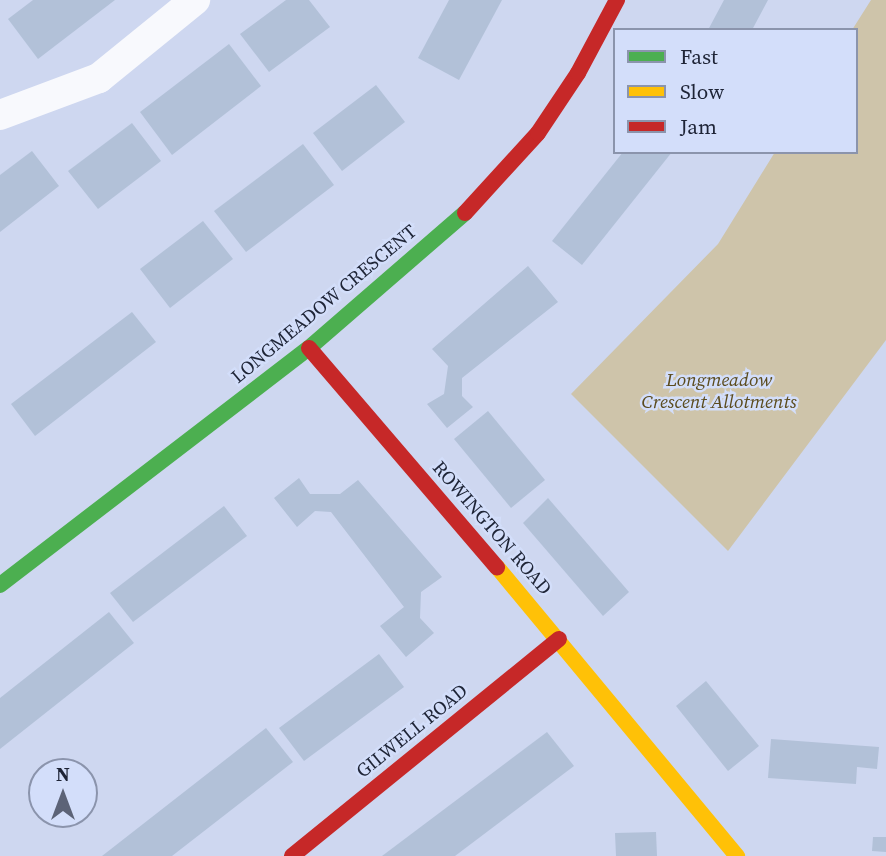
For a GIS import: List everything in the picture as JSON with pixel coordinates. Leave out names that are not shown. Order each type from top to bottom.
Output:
[{"type":"street","points":[[0,115],[99,78],[195,0]]},
{"type":"street","name":"LONGMEADOW CRESCENT","points":[[0,585],[309,348],[485,195],[538,133],[578,74],[617,0]]},
{"type":"street","name":"ROWINGTON ROAD","points":[[309,348],[559,639],[737,856]]},
{"type":"street","name":"GILWELL ROAD","points":[[292,856],[559,639]]},
{"type":"green space","name":"Longmeadow Crescent Allotments","points":[[871,0],[886,0],[886,340],[728,551],[571,394],[718,244],[774,154],[858,154],[858,28],[853,28]]},
{"type":"building","points":[[33,0],[115,0],[38,59],[8,19]]},
{"type":"building","points":[[286,0],[309,0],[330,27],[269,72],[240,34]]},
{"type":"building","points":[[449,0],[502,0],[459,80],[418,58]]},
{"type":"building","points":[[724,0],[768,0],[753,28],[709,28]]},
{"type":"building","points":[[229,44],[261,86],[172,155],[140,112]]},
{"type":"building","points":[[376,85],[405,122],[342,171],[313,133]]},
{"type":"building","points":[[132,123],[161,161],[98,209],[68,171]]},
{"type":"building","points":[[303,144],[334,185],[246,252],[214,211]]},
{"type":"building","points":[[32,151],[59,186],[0,232],[0,175]]},
{"type":"building","points":[[621,154],[670,154],[582,265],[552,241]]},
{"type":"building","points":[[203,221],[233,259],[170,308],[140,269]]},
{"type":"building","points":[[528,266],[558,302],[462,378],[462,396],[473,407],[447,428],[427,404],[444,394],[448,366],[432,349]]},
{"type":"building","points":[[132,312],[156,342],[35,436],[11,404]]},
{"type":"building","points":[[488,411],[545,480],[511,508],[454,439]]},
{"type":"building","points":[[299,478],[310,494],[340,494],[358,480],[442,577],[421,592],[420,618],[434,633],[406,657],[380,626],[404,607],[331,512],[315,511],[297,527],[274,498]]},
{"type":"building","points":[[548,498],[629,592],[603,616],[523,523]]},
{"type":"building","points":[[224,506],[247,536],[133,622],[110,593]]},
{"type":"building","points":[[109,612],[134,643],[0,749],[0,698]]},
{"type":"building","points":[[379,654],[404,687],[304,761],[279,728]]},
{"type":"building","points":[[706,681],[759,746],[728,771],[676,706]]},
{"type":"building","points":[[266,728],[293,762],[172,856],[102,856]]},
{"type":"building","points":[[547,732],[574,766],[455,856],[382,856]]},
{"type":"building","points":[[771,739],[879,747],[877,769],[857,767],[856,784],[768,778]]},
{"type":"building","points":[[656,832],[657,856],[616,856],[615,833]]},
{"type":"building","points":[[873,837],[886,837],[886,852],[872,851]]},
{"type":"traffic: fast","points":[[0,585],[309,348],[465,213]]},
{"type":"traffic: slow","points":[[497,567],[737,856]]},
{"type":"traffic: jam","points":[[465,213],[538,133],[578,73],[617,0]]},
{"type":"traffic: jam","points":[[309,348],[497,567]]},
{"type":"traffic: jam","points":[[292,856],[559,639]]}]
